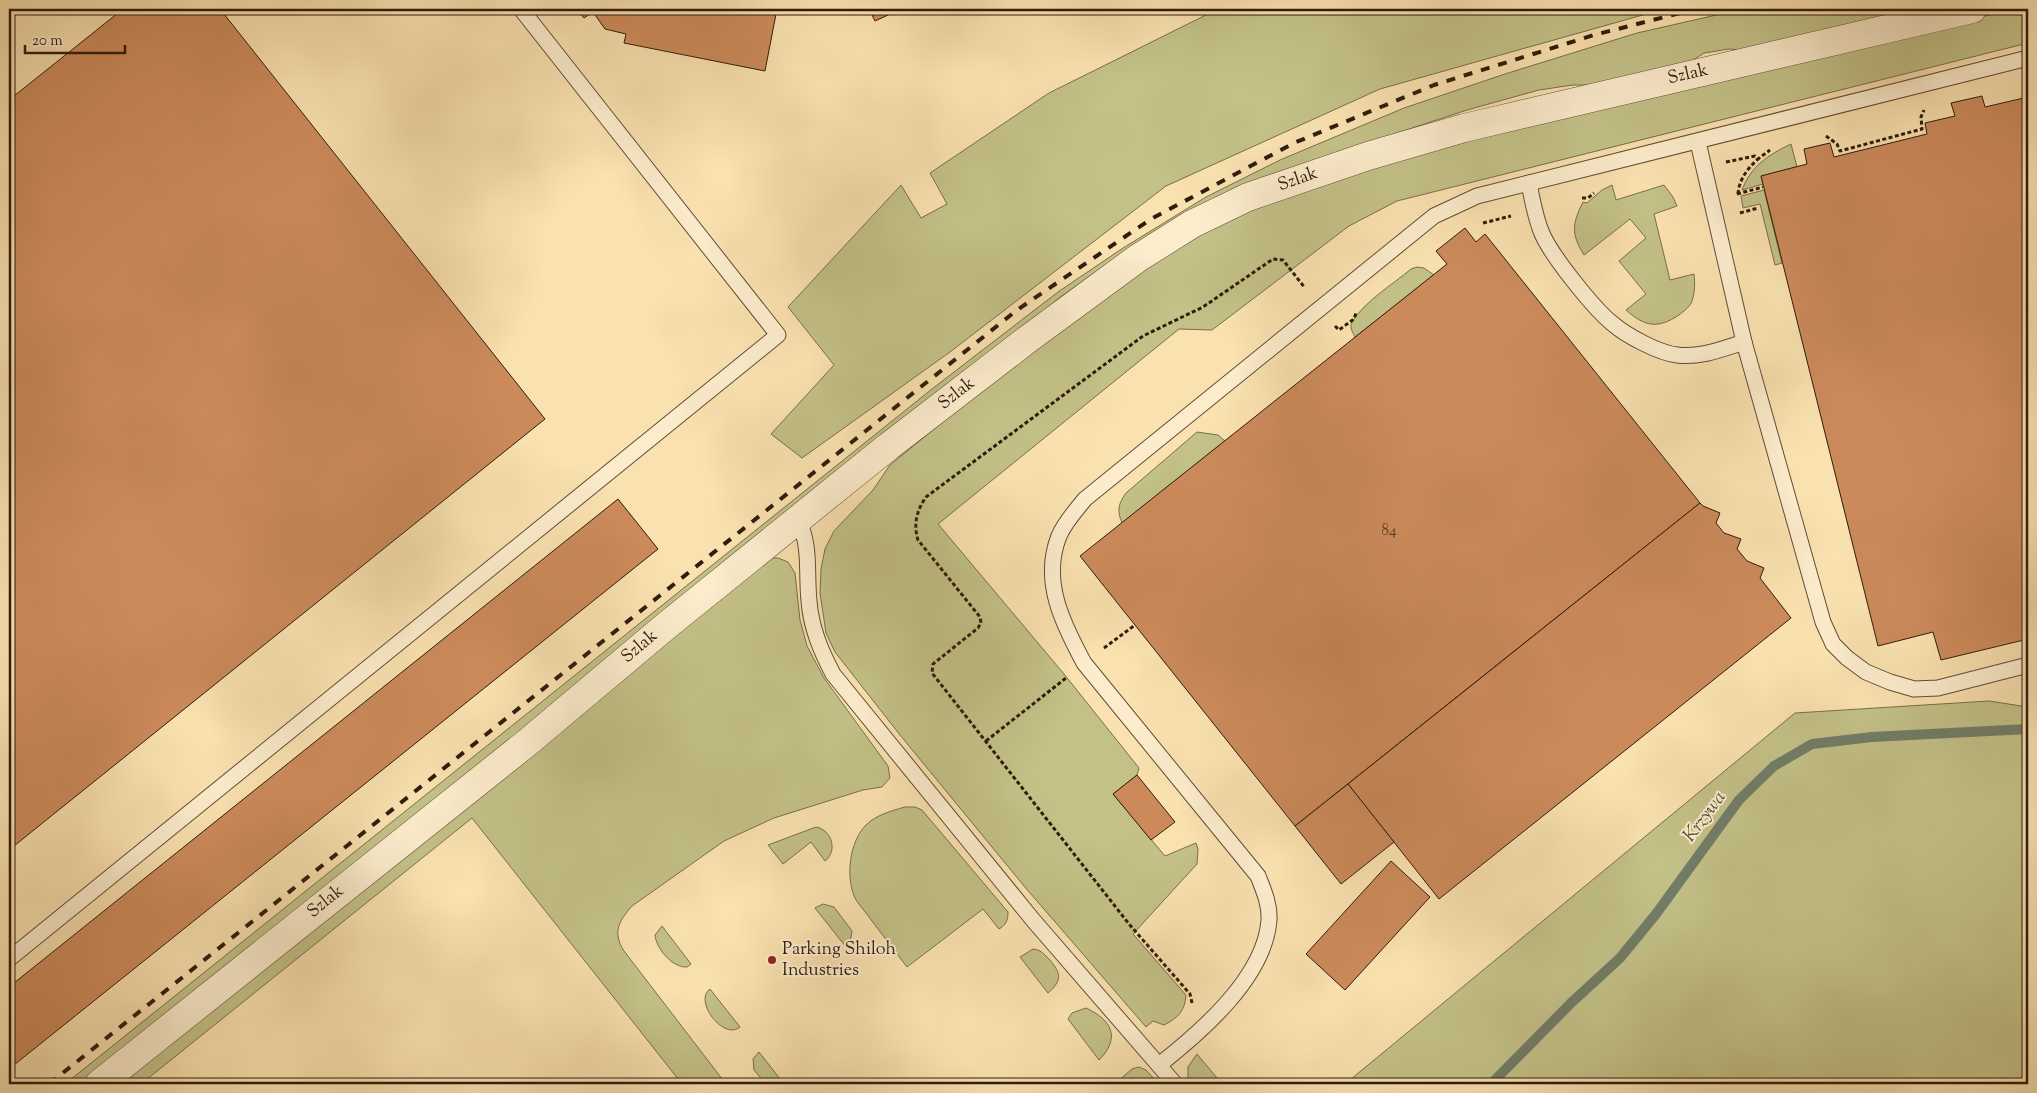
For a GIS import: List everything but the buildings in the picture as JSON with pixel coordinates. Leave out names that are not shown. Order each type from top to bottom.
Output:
[{"type":"street","name":"Szlak","points":[[99,1084],[512,754],[666,626],[897,440],[1028,339],[1138,258],[1192,224],[1248,197],[1368,156],[1464,128],[1972,9]]},
{"type":"lane","points":[[9,959],[778,335],[521,9]]},
{"type":"lane","points":[[1159,1065],[1188,1042],[1232,996],[1255,965],[1264,942],[1269,919],[1266,896],[1258,876],[1084,663],[1070,638],[1055,596],[1051,574],[1053,554],[1059,536],[1068,519],[1086,498],[1434,216],[1477,196],[2028,58]]},
{"type":"lane","points":[[1698,142],[1744,342],[1823,622],[1833,644],[1847,658],[1866,672],[1914,689],[1938,688],[2028,665]]},
{"type":"lane","points":[[1529,183],[1541,232],[1557,258],[1586,295],[1613,324],[1649,346],[1676,356],[1700,355],[1744,342]]},
{"type":"lane","points":[[798,521],[808,548],[809,601],[813,626],[818,645],[833,674],[1033,920],[1175,1084]]},
{"type":"path","points":[[1758,159],[1745,173],[1738,186],[1740,213],[1758,208]]},
{"type":"path","points":[[1738,194],[1763,187]]},
{"type":"path","points":[[1192,1006],[1193,1001],[1190,994],[1129,924],[932,673],[933,664],[978,628],[981,623],[980,616],[918,540],[915,528],[917,515],[926,497],[1142,336],[1203,307],[1273,259],[1283,260],[1339,330],[1354,319],[1360,308]]},
{"type":"path","points":[[986,741],[1067,677]]},
{"type":"shaded area","points":[[1218,9],[1664,9],[1380,89],[1166,186],[950,352],[802,458],[771,434],[834,365],[788,307],[901,185],[921,218],[947,204],[930,173],[1049,93]]},
{"type":"shaded area","points":[[1743,9],[1911,9],[1751,51],[1729,49],[1704,53],[1690,62],[1604,85],[1573,85],[1539,90],[1467,110],[1263,177],[1209,202],[1125,251],[1059,298],[960,381],[334,883],[194,991],[81,1084],[65,1084],[932,389],[1058,292],[1123,248],[1206,197],[1280,160],[1404,108],[1637,33]]},
{"type":"shaded area","points":[[2014,9],[2028,9],[2028,43],[1397,201],[1349,226],[1212,330],[1179,329],[938,524],[1064,674],[1139,768],[1137,775],[1113,794],[1165,856],[1196,843],[1198,849],[1197,864],[1133,934],[1186,995],[1182,1010],[1177,1017],[1164,1025],[1153,1021],[1146,1027],[1024,886],[900,735],[835,652],[826,633],[820,593],[821,569],[825,549],[834,531],[873,490],[890,465],[971,399],[1133,274],[1179,244],[1306,185],[1489,135]]},
{"type":"shaded area","points":[[1791,144],[1797,167],[1761,176],[1763,184],[1742,190],[1750,174],[1761,162]]},
{"type":"shaded area","points":[[1612,185],[1616,200],[1664,185],[1677,206],[1654,214],[1670,280],[1694,274],[1695,284],[1692,301],[1688,307],[1665,323],[1646,323],[1626,310],[1646,294],[1619,261],[1646,238],[1630,219],[1584,255],[1577,241],[1574,229],[1583,202],[1587,203],[1602,190]]},
{"type":"shaded area","points":[[1764,190],[1782,263],[1775,265],[1760,204],[1743,208],[1741,196]]},
{"type":"shaded area","points":[[1417,267],[1424,268],[1434,275],[1355,337],[1351,326],[1357,314],[1379,294],[1411,269]]},
{"type":"shaded area","points":[[1197,432],[1218,435],[1225,441],[1122,523],[1119,508],[1126,493]]},
{"type":"shaded area","points":[[770,558],[778,558],[788,562],[795,573],[800,620],[807,646],[824,678],[888,766],[890,778],[882,787],[863,790],[774,818],[724,841],[632,906],[621,922],[618,938],[624,951],[726,1084],[682,1084],[472,818],[141,1084],[117,1084]]},
{"type":"shaded area","points":[[1989,701],[2028,707],[2028,1084],[1345,1084],[1795,713]]},
{"type":"shaded area","points":[[905,807],[915,807],[922,810],[1008,912],[1006,922],[999,929],[983,909],[907,967],[856,900],[850,872],[852,851],[860,832],[879,816]]},
{"type":"shaded area","points":[[816,827],[826,832],[831,841],[831,852],[825,861],[811,842],[783,864],[768,845]]},
{"type":"shaded area","points":[[823,904],[834,907],[852,931],[850,943],[846,947],[815,908]]},
{"type":"shaded area","points":[[662,926],[691,964],[687,967],[671,961],[658,946],[655,935]]},
{"type":"shaded area","points":[[1033,949],[1045,955],[1058,972],[1058,980],[1048,993],[1020,957]]},
{"type":"shaded area","points":[[710,989],[740,1027],[733,1030],[726,1029],[713,1018],[705,1002],[706,995]]},
{"type":"shaded area","points":[[1086,1008],[1102,1018],[1110,1030],[1110,1044],[1099,1060],[1068,1019],[1072,1013]]},
{"type":"shaded area","points":[[759,1052],[784,1084],[766,1084],[754,1070],[753,1059]]},
{"type":"shaded area","points":[[1197,1054],[1222,1084],[1188,1084],[1188,1067]]},
{"type":"shaded area","points":[[1139,1067],[1146,1070],[1159,1084],[1118,1084],[1117,1082],[1132,1069]]},
{"type":"waterway","name":"Krzywa","points":[[1491,1084],[1571,1003],[1620,958],[1656,914],[1739,800],[1774,766],[1812,744],[1872,737],[2028,729]]},
{"type":"railway","points":[[49,1084],[1017,310],[1151,219],[1294,143],[1434,85],[1594,35],[1696,9]]},
{"type":"place","name":"Parking Shiloh Industries","points":[[772,960]]}]
